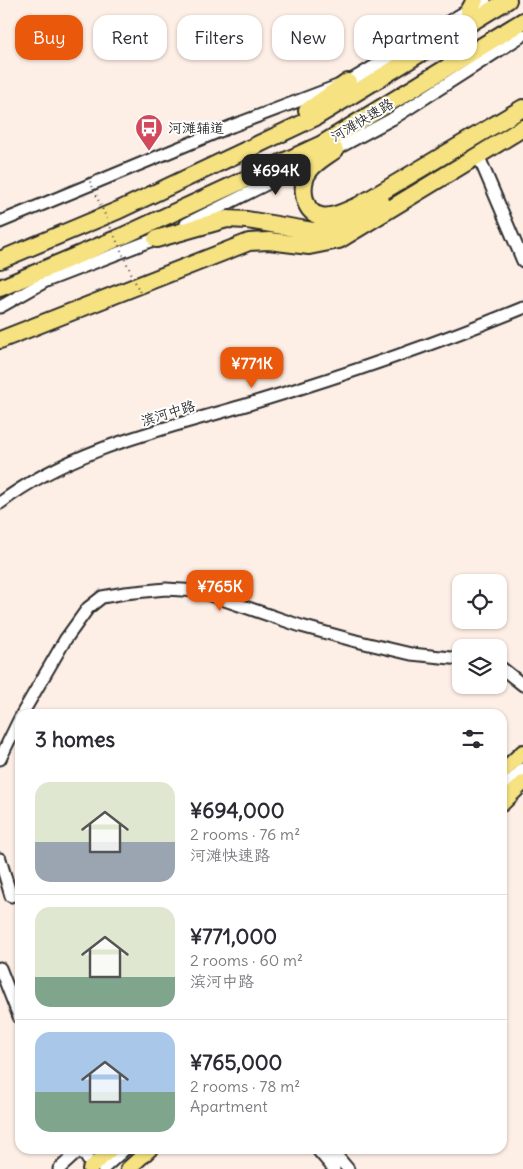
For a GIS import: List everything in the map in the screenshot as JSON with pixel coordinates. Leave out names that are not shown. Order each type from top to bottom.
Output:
[{"type":"highway","name":"河滩快速路","points":[[2,258],[119,210],[316,117],[508,0]]},
{"type":"highway","name":"河滩快速路","points":[[0,288],[123,236],[322,144],[523,21]]},
{"type":"highway","points":[[219,162],[278,130],[348,82]]},
{"type":"highway","points":[[156,239],[227,219],[247,220],[313,230],[334,227],[523,108]]},
{"type":"highway","points":[[335,150],[309,170],[304,182],[304,199],[310,210],[319,216],[332,216],[362,208],[523,117]]},
{"type":"highway","points":[[0,340],[249,242],[269,241],[310,246],[339,240],[523,128]]},
{"type":"highway","points":[[0,295],[46,281]]},
{"type":"main road","points":[[507,767],[523,752]]},
{"type":"main road","points":[[507,799],[523,784]]},
{"type":"main road","points":[[95,1168],[108,1154]]},
{"type":"main road","points":[[128,1169],[144,1154]]},
{"type":"street","points":[[0,222],[223,130],[348,82],[468,7],[485,0]]},
{"type":"street","points":[[0,307],[46,281],[156,239],[272,184],[392,118],[523,35]]},
{"type":"street","points":[[478,155],[523,261]]},
{"type":"street","name":"滨河中路","points":[[0,503],[54,468],[94,451],[280,394],[466,332],[523,308]]},
{"type":"street","points":[[25,709],[65,640],[88,608],[102,597],[125,593],[166,589],[198,590],[301,626],[356,641],[411,654],[452,658]]},
{"type":"street","points":[[507,672],[523,685]]},
{"type":"street","points":[[0,759],[15,728]]},
{"type":"street","points":[[507,784],[523,769]]},
{"type":"street","points":[[0,859],[10,896]]},
{"type":"street","points":[[0,968],[15,1006]]},
{"type":"street","points":[[59,1169],[76,1154]]},
{"type":"street","points":[[85,1154],[95,1168],[117,1154]]},
{"type":"street","points":[[122,1169],[138,1154]]},
{"type":"street","points":[[321,1154],[334,1169]]},
{"type":"street","points":[[335,1154],[348,1169]]},
{"type":"path","points":[[88,177],[141,295]]},
{"type":"place","name":"河滩辅道","points":[[149,152]]}]
